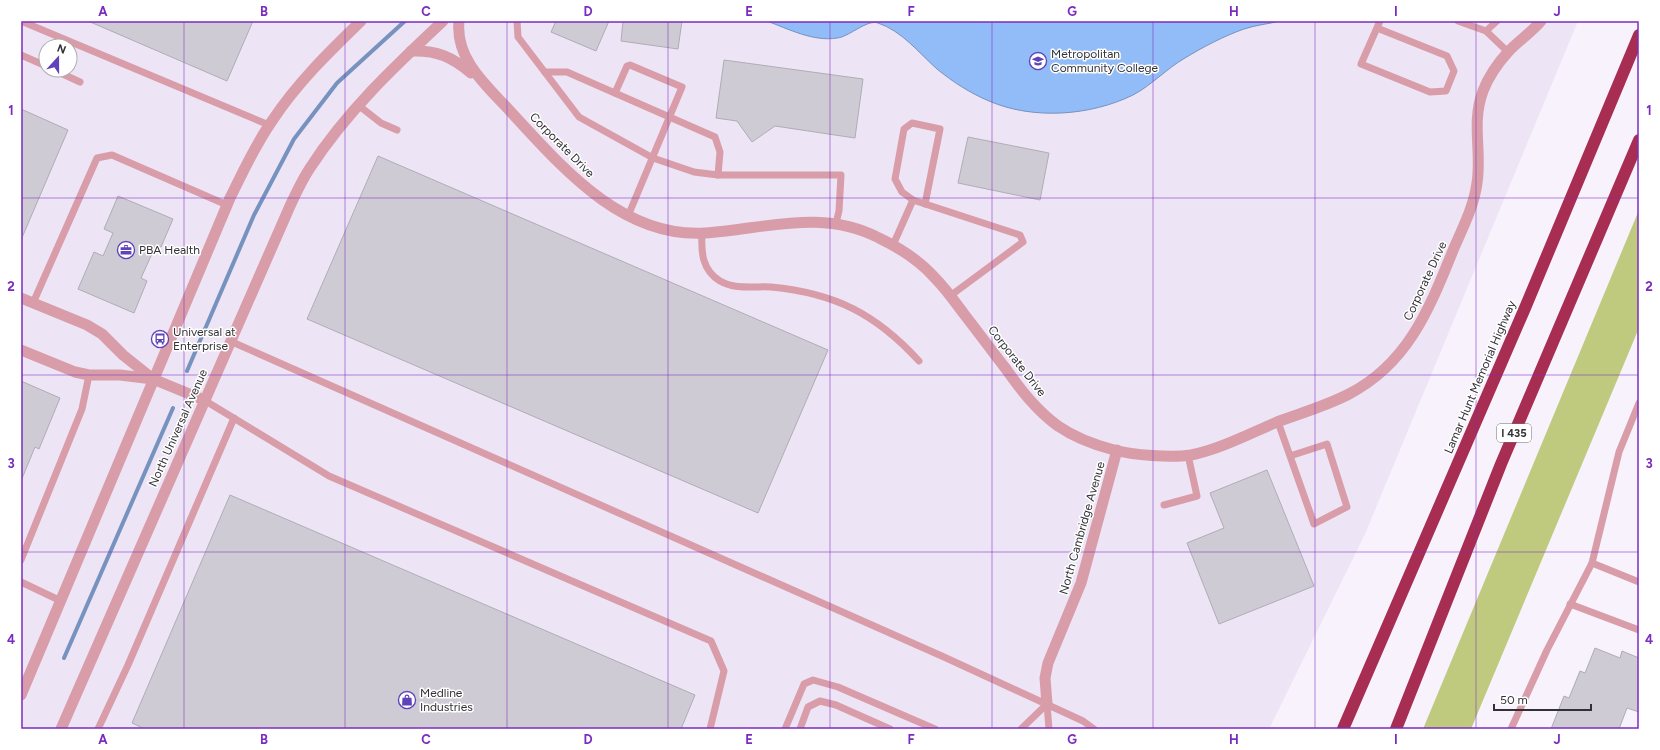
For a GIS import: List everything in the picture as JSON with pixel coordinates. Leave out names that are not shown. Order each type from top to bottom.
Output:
[{"type":"highway","name":"Lamar Hunt Memorial Highway","points":[[1344,729],[1522,316],[1639,35]]},
{"type":"highway","name":"I 435","points":[[1396,729],[1501,464],[1639,140]]},
{"type":"street","points":[[21,695],[153,379],[227,205],[248,160],[269,126],[296,88],[324,57],[361,21]]},
{"type":"street","name":"North Universal Avenue","points":[[61,729],[230,341],[290,206],[309,169],[358,105],[443,21]]},
{"type":"street","name":"Corporate Drive","points":[[459,21],[458,36],[460,48],[480,79]]},
{"type":"street","name":"Corporate Drive","points":[[411,51],[426,50],[458,62],[480,79],[559,163],[586,188],[612,207],[628,216],[659,227],[680,232],[702,233],[806,221],[836,223],[858,228],[893,245],[906,252],[935,276],[1028,399],[1059,426],[1088,441],[1117,450],[1154,455],[1188,455],[1215,447],[1349,394],[1383,372],[1408,342],[1423,320],[1473,204],[1478,180],[1476,128],[1478,108],[1484,89],[1508,52],[1538,25]]},
{"type":"street","points":[[21,298],[87,325],[102,334],[153,379]]},
{"type":"street","points":[[21,350],[75,372],[89,375],[120,375],[153,379],[204,400]]},
{"type":"street","name":"North Cambridge Avenue","points":[[1047,704],[1045,678],[1048,663],[1081,583],[1117,450]]},
{"type":"lane","points":[[21,21],[269,126]]},
{"type":"lane","points":[[517,21],[518,36],[579,117],[652,158],[694,172],[718,175],[841,175],[839,211],[836,223]]},
{"type":"lane","points":[[1377,28],[1447,56],[1454,71],[1446,91],[1430,92],[1361,64],[1380,21]]},
{"type":"lane","points":[[1458,21],[1486,31],[1508,52]]},
{"type":"lane","points":[[1486,31],[1497,21]]},
{"type":"lane","points":[[21,55],[38,62]]},
{"type":"lane","points":[[615,93],[627,66],[630,65],[682,87],[628,216]]},
{"type":"lane","points":[[545,72],[567,72],[715,137],[720,152],[718,175]]},
{"type":"lane","points":[[71,78],[80,82]]},
{"type":"lane","points":[[358,105],[381,123],[397,130]]},
{"type":"lane","points":[[925,204],[940,129],[912,123],[904,129],[895,179],[902,192],[913,200],[925,204],[1020,235],[1023,242],[950,296]]},
{"type":"lane","points":[[33,303],[97,158],[112,155],[227,205]]},
{"type":"lane","points":[[893,245],[913,200]]},
{"type":"lane","points":[[702,233],[704,263],[709,271],[720,281],[733,286],[771,287],[795,290],[834,300],[881,325],[902,343],[919,361]]},
{"type":"lane","points":[[230,341],[1047,704],[1083,721],[1094,729]]},
{"type":"lane","points":[[21,560],[82,409],[89,375]]},
{"type":"lane","points":[[204,400],[329,476],[711,641],[724,671],[710,729]]},
{"type":"lane","points":[[1511,729],[1547,650],[1592,563],[1620,452],[1639,403]]},
{"type":"lane","points":[[98,729],[128,665],[234,418]]},
{"type":"lane","points":[[1278,422],[1290,456],[1314,524],[1347,507],[1327,444],[1290,456]]},
{"type":"lane","points":[[1164,505],[1197,496],[1188,455]]},
{"type":"lane","points":[[1592,563],[1639,582]]},
{"type":"lane","points":[[21,582],[61,601]]},
{"type":"lane","points":[[1570,604],[1639,630]]},
{"type":"lane","points":[[785,729],[804,684],[813,680],[838,687],[935,729]]},
{"type":"lane","points":[[800,729],[808,707],[820,701],[836,705],[890,729]]},
{"type":"lane","points":[[1021,729],[1047,704]]},
{"type":"lane","points":[[1047,704],[1049,729]]},
{"type":"shaded area","points":[[21,21],[1578,21],[1365,534],[1269,729],[21,729]]},
{"type":"green space","points":[[1639,210],[1639,328],[1471,729],[1423,729]]},
{"type":"water","name":"Metropolitan Community College","points":[[767,21],[1280,21],[1253,26],[1214,42],[1178,62],[1140,91],[1116,102],[1080,111],[1043,113],[1006,107],[968,91],[937,69],[895,31],[878,23],[874,22],[863,26],[842,37],[828,39],[801,34]]},
{"type":"building","points":[[88,21],[253,21],[227,81]]},
{"type":"building","points":[[556,21],[609,21],[596,51],[551,32]]},
{"type":"building","points":[[623,21],[682,21],[678,49],[621,41]]},
{"type":"building","points":[[724,60],[863,79],[855,138],[775,126],[752,142],[737,121],[716,118]]},
{"type":"building","points":[[21,109],[68,130],[21,240]]},
{"type":"building","points":[[968,137],[1049,153],[1040,200],[958,183]]},
{"type":"building","points":[[378,156],[828,350],[758,513],[307,319]]},
{"type":"building","points":[[118,196],[173,219],[161,247],[156,245],[141,278],[147,281],[134,313],[78,289],[94,252],[103,256],[113,233],[104,229]]},
{"type":"building","points":[[21,381],[60,398],[39,449],[35,447],[21,481]]},
{"type":"building","points":[[1267,470],[1314,586],[1219,624],[1187,543],[1224,528],[1210,493]]},
{"type":"building","points":[[230,495],[695,695],[681,729],[145,729],[132,723]]},
{"type":"building","points":[[1595,648],[1620,658],[1622,651],[1639,658],[1639,712],[1627,708],[1619,729],[1551,729],[1564,696],[1569,698],[1580,671],[1585,673]]},
{"type":"waterway","points":[[187,371],[254,215],[294,139],[337,83],[405,21]]},
{"type":"waterway","points":[[64,658],[173,408]]},
{"type":"place","name":"Metropolitan Community College","points":[[1038,61]]},
{"type":"place","name":"PBA Health","points":[[126,250]]},
{"type":"place","name":"Universal at Enterprise","points":[[160,339]]},
{"type":"place","name":"Medline Industries","points":[[407,700]]}]
